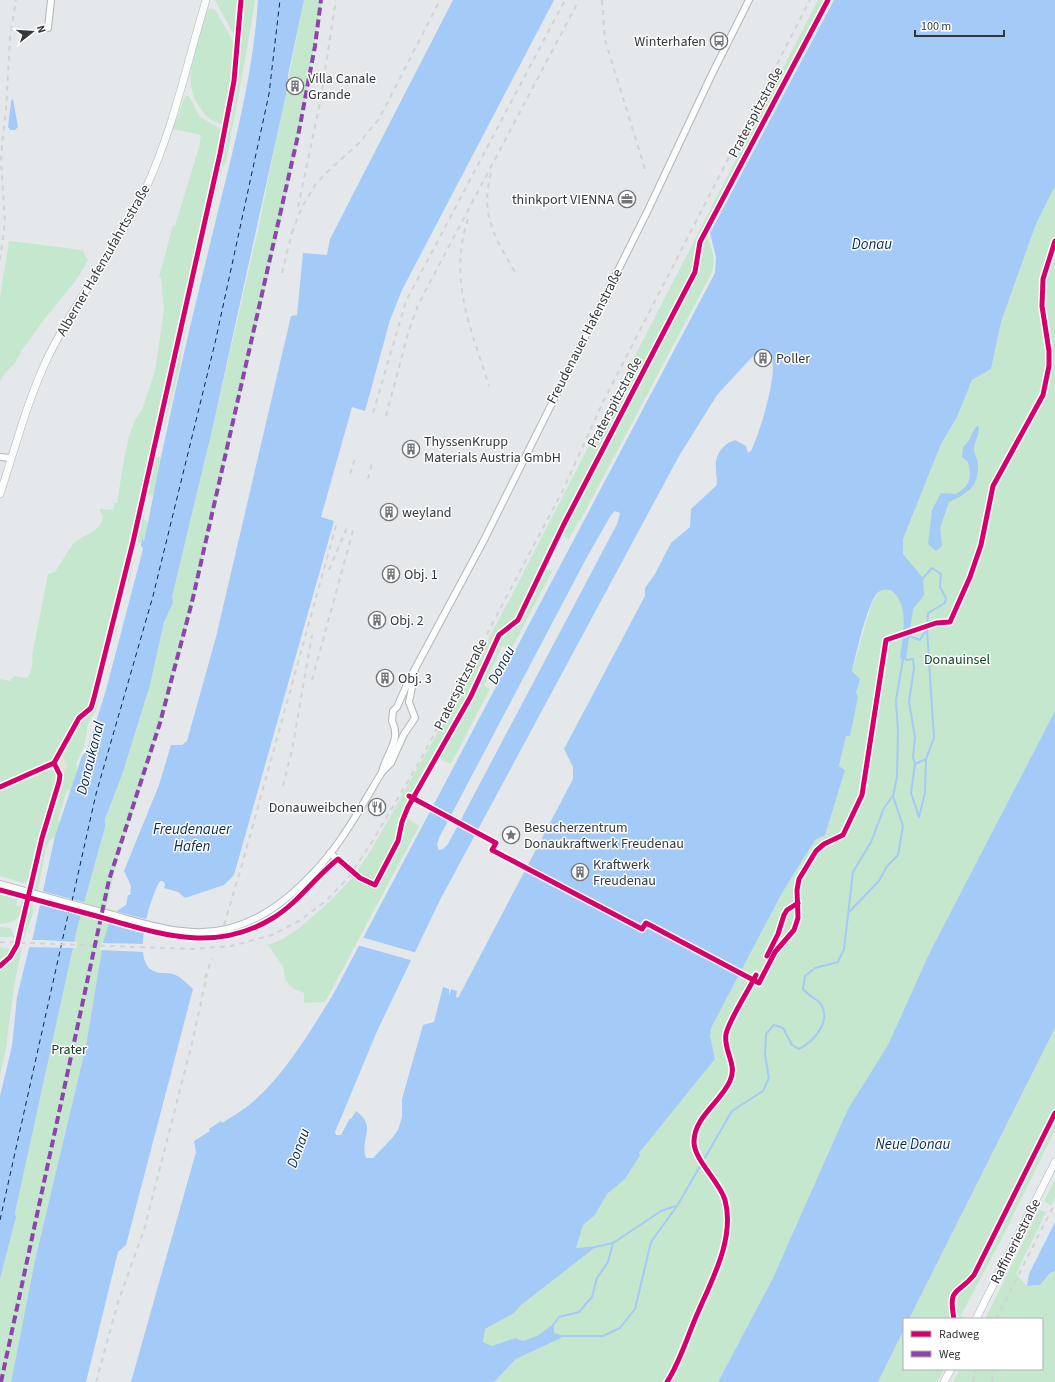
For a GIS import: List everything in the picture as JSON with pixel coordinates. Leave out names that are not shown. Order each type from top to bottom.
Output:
[{"type":"street","points":[[48,28],[51,0]]},
{"type":"street","name":"Alberner Hafenzufahrtsstraße","points":[[0,494],[11,458],[48,357],[129,220],[154,170],[167,134],[206,0]]},
{"type":"street","name":"Freudenauer Hafenstraße","points":[[382,772],[384,761],[394,745],[396,726],[391,717],[393,711],[397,707],[407,685],[484,540],[649,208],[704,89],[749,0]]},
{"type":"street","points":[[0,457],[11,458]]},
{"type":"street","name":"Freudenauer Hafenstraße","points":[[0,884],[98,911],[182,931],[206,932],[225,930],[259,918],[290,896],[330,853],[382,772],[391,763],[408,728],[413,723],[414,718],[409,702],[415,671]]},
{"type":"street","points":[[397,707],[406,706],[411,709]]},
{"type":"street","points":[[396,726],[400,729],[408,728]]},
{"type":"street","points":[[330,853],[360,878],[375,885]]},
{"type":"street","name":"Raffineriestraße","points":[[977,1318],[1055,1162]]},
{"type":"street","points":[[944,1382],[950,1370]]},
{"type":"green space","points":[[215,0],[239,0],[236,34],[233,33]]},
{"type":"green space","points":[[242,0],[255,0],[226,162],[222,168],[193,292],[181,353],[180,366],[156,457],[162,457],[153,496],[147,494],[144,519],[148,523],[144,541],[142,539],[141,543],[134,542],[167,389],[178,354],[236,81]]},
{"type":"green space","name":"Prater","points":[[304,0],[322,0],[299,134],[280,225],[186,629],[149,762],[118,857],[106,908],[117,911],[102,950],[86,1046],[35,1260],[11,1382],[0,1382],[0,1279],[16,1217],[15,1213],[77,929],[105,827],[105,819],[123,772],[150,685],[164,622],[172,603],[172,597],[259,225]]},
{"type":"green space","points":[[818,0],[833,0],[707,237],[714,260],[711,274],[580,521],[579,520],[569,539],[561,535],[546,568],[552,571],[511,650],[502,646],[484,686],[490,689],[451,764],[436,757],[403,816],[419,826],[325,1002],[304,1003],[304,993],[294,989],[286,981],[283,967],[268,945],[283,939],[298,929],[329,902],[351,879],[370,852],[452,707],[514,591]]},
{"type":"green space","points":[[210,8],[215,10],[235,45],[236,50],[233,81],[222,124],[212,120],[202,111],[194,96],[191,85],[192,60],[195,47],[207,11]]},
{"type":"green space","points":[[185,96],[189,96],[200,117],[221,129],[222,135],[154,442],[93,695],[88,708],[77,718],[62,746],[49,764],[0,785],[0,679],[10,681],[14,676],[27,678],[31,670],[32,656],[48,574],[55,572],[74,543],[99,526],[103,516],[99,509],[113,510],[114,503],[117,503],[129,437],[135,420],[142,410],[155,371],[164,310],[161,277],[159,277],[173,225],[175,226],[199,147],[201,135],[173,129]]},
{"type":"green space","name":"Donauinsel","points":[[1055,186],[1055,711],[929,954],[888,1045],[876,1066],[773,1278],[718,1382],[494,1382],[516,1359],[564,1336],[554,1333],[553,1325],[537,1337],[523,1341],[515,1338],[492,1346],[483,1342],[485,1329],[514,1313],[520,1306],[596,1247],[575,1248],[583,1225],[595,1215],[607,1194],[625,1179],[639,1153],[715,1059],[709,1036],[711,1028],[782,893],[815,840],[845,770],[839,766],[846,735],[850,736],[856,693],[860,679],[852,671],[871,605],[903,539],[941,444],[957,417],[972,380],[991,369],[1001,322],[1036,224]]},
{"type":"green space","points":[[9,241],[82,250],[88,260],[77,279],[45,318],[22,350],[15,363],[4,374],[0,382],[0,297]]},
{"type":"green space","points":[[134,543],[138,544],[136,546],[129,583],[127,583],[117,620],[117,630],[112,642],[100,686],[96,710],[88,724],[84,746],[76,764],[77,770],[71,789],[67,790],[58,820],[60,823],[55,836],[50,840],[46,848],[38,890],[32,908],[34,910],[24,939],[20,939],[46,831],[62,775],[67,766],[62,755],[80,719],[93,707]]},
{"type":"green space","points":[[52,769],[56,773],[57,783],[44,825],[30,880],[24,883],[0,876],[0,790],[46,770]]},
{"type":"green space","points":[[0,894],[18,899],[16,905],[20,906],[22,900],[26,901],[18,918],[11,922],[0,924]]},
{"type":"green space","points":[[0,927],[11,928],[15,939],[12,937],[0,937]]},
{"type":"green space","points":[[0,946],[3,948],[12,949],[15,946],[8,958],[0,965]]},
{"type":"green space","points":[[17,947],[22,947],[14,986],[6,1048],[0,1075],[0,968],[6,965]]},
{"type":"green space","points":[[1055,1028],[1055,1130],[1000,1242],[961,1315],[962,1318],[910,1318]]},
{"type":"green space","points":[[1055,1179],[1055,1198],[1051,1206],[1044,1201]]},
{"type":"green space","points":[[1039,1210],[1046,1212],[1016,1274],[1027,1286],[1040,1285],[1050,1273],[1055,1271],[1055,1382],[953,1382],[959,1370],[1043,1370],[1043,1318],[985,1318]]},
{"type":"green space","points":[[903,1331],[903,1370],[943,1370],[937,1382],[878,1382]]},
{"type":"sand","points":[[62,755],[67,766],[62,775],[61,781],[57,763]]},
{"type":"water","name":"Donaukanal","points":[[258,0],[304,0],[288,75],[288,85],[213,426],[172,597],[173,603],[164,622],[150,685],[123,772],[105,819],[105,827],[77,929],[15,1213],[16,1217],[0,1279],[0,1096],[12,1046],[17,997],[33,937],[55,836],[82,756],[87,750],[106,690],[143,549],[141,545],[142,538],[144,541],[162,452],[194,311],[240,121],[251,61]]},
{"type":"water","name":"Freudenauer Hafen","points":[[453,0],[554,0],[402,290],[390,320],[365,411],[352,407],[321,517],[334,521],[234,875],[224,885],[185,898],[178,892],[164,888],[165,884],[163,881],[160,881],[152,900],[143,939],[145,962],[153,971],[176,975],[193,989],[126,1245],[118,1252],[86,1382],[11,1382],[35,1260],[86,1046],[103,943],[109,923],[117,911],[126,905],[128,895],[130,895],[131,886],[124,871],[159,785],[171,745],[182,745],[187,741],[216,637],[291,316],[297,315],[303,253],[327,255],[330,239]]},
{"type":"water","name":"Donau","points":[[834,0],[1055,0],[1055,186],[1036,224],[1001,322],[991,369],[972,380],[957,417],[941,444],[903,539],[903,554],[923,578],[924,595],[913,609],[906,660],[900,658],[904,622],[901,604],[897,596],[891,590],[885,589],[877,593],[869,608],[852,671],[860,679],[856,693],[858,697],[850,736],[846,736],[839,766],[845,770],[825,835],[815,840],[782,893],[711,1028],[710,1036],[715,1059],[639,1153],[640,1155],[625,1179],[607,1194],[595,1215],[583,1225],[576,1248],[597,1246],[520,1306],[514,1313],[485,1329],[483,1342],[492,1346],[515,1338],[523,1341],[537,1336],[554,1324],[554,1333],[565,1336],[516,1359],[494,1382],[131,1382],[196,1152],[194,1141],[210,1131],[209,1129],[221,1121],[222,1123],[243,1109],[266,1089],[298,1049],[335,991],[715,273],[716,257],[710,233]],"holes":[[[764,349],[772,355],[772,378],[767,405],[751,451],[748,453],[746,446],[735,440],[726,444],[720,451],[716,460],[716,486],[691,509],[690,527],[671,543],[655,574],[645,588],[645,596],[564,749],[573,767],[573,779],[458,998],[456,997],[457,991],[451,989],[449,996],[449,989],[443,987],[434,1022],[423,1025],[402,1099],[402,1117],[398,1130],[373,1158],[366,1158],[364,1151],[367,1133],[366,1122],[356,1111],[351,1119],[350,1118],[341,1135],[336,1135],[335,1132],[378,1029],[440,900],[679,456],[717,395],[758,351]],[[615,511],[620,513],[617,524],[448,844],[443,849],[439,850],[437,845],[439,838],[587,557],[611,515]]]},
{"type":"water","points":[[13,99],[18,127],[15,130],[10,130],[8,127],[11,101]]},
{"type":"water","points":[[978,425],[979,431],[974,449],[978,464],[976,479],[971,489],[949,502],[940,528],[942,546],[936,551],[928,544],[932,510],[941,493],[956,494],[964,488],[969,481],[970,473],[968,462],[962,457],[963,447],[968,442]]},
{"type":"water","name":"Neue Donau","points":[[1055,711],[1055,1028],[910,1318],[903,1318],[903,1331],[878,1382],[718,1382],[773,1278],[848,1109],[888,1045],[929,954]]},
{"type":"water","points":[[1055,1222],[1055,1271],[1050,1273],[1040,1285],[1027,1286],[1029,1274]]},
{"type":"pier","points":[[42,891],[86,903],[83,916],[39,904]]},
{"type":"pier","points":[[115,911],[149,920],[146,933],[107,923]]},
{"type":"pier","points":[[361,937],[417,953],[414,961],[357,945]]},
{"type":"pier","points":[[29,940],[77,942],[76,948],[27,947]]},
{"type":"pier","points":[[101,943],[144,944],[144,952],[100,950]]},
{"type":"waterway","points":[[906,660],[913,659],[914,668],[909,702],[915,737],[913,757],[915,764],[911,793],[919,817],[925,793],[926,759],[934,738],[927,629],[928,613],[945,603],[946,598],[940,587],[941,574],[932,568],[923,578]]},
{"type":"waterway","points":[[909,636],[920,640],[926,630]]},
{"type":"waterway","points":[[849,912],[879,881],[887,866],[898,855],[903,826],[893,796],[897,777],[898,731],[896,700],[903,659]]},
{"type":"waterway","points":[[915,764],[926,759]]},
{"type":"waterway","points":[[564,1336],[603,1336],[620,1328],[635,1309],[651,1242],[677,1206],[732,1111],[763,1091],[769,1078],[765,1055],[766,1034],[774,1025],[783,1028],[792,1045],[799,1049],[810,1041],[820,1030],[823,1024],[823,1010],[820,1003],[803,989],[805,976],[815,968],[838,962],[844,949],[853,872],[871,842],[884,808],[893,796]]},
{"type":"waterway","points":[[595,1247],[613,1243],[661,1211],[676,1206]]},
{"type":"waterway","points":[[553,1325],[559,1317],[579,1312],[592,1297],[597,1278],[608,1262],[613,1243]]},
{"type":"ferry route","points":[[72,901],[96,794],[153,596],[215,343],[269,94],[280,0]]},
{"type":"ferry route","points":[[0,1220],[70,906]]},
{"type":"railway","points":[[0,260],[5,222],[1,161],[2,143],[6,111],[10,38],[16,0]]},
{"type":"railway","points":[[298,207],[320,103],[336,0]]},
{"type":"railway","points":[[292,233],[301,209],[315,185],[358,144],[379,119],[440,0]]},
{"type":"railway","points":[[373,413],[406,301],[565,0]]},
{"type":"railway","points":[[386,416],[408,333],[418,305],[579,0]]},
{"type":"railway","points":[[602,0],[605,40],[645,169]]},
{"type":"railway","points":[[0,942],[193,949],[231,946],[272,935],[299,921],[327,900],[348,878],[372,842],[421,759],[563,490],[603,402],[810,0]]},
{"type":"railway","points":[[491,173],[487,203],[492,228],[517,276]]},
{"type":"railway","points":[[468,219],[462,241],[460,263],[461,283],[469,324],[489,386]]},
{"type":"railway","points":[[282,273],[293,228]]},
{"type":"railway","points":[[350,474],[355,458]]},
{"type":"railway","points":[[368,479],[372,463]]},
{"type":"railway","points":[[224,925],[337,522]]},
{"type":"railway","points":[[329,570],[348,525]]},
{"type":"railway","points":[[312,680],[354,527]]},
{"type":"railway","points":[[283,786],[292,750],[312,635]]},
{"type":"railway","points":[[205,978],[212,958]]},
{"type":"railway","points":[[96,1382],[118,1302],[144,1230],[192,1043],[207,975]]},
{"type":"railway","points":[[997,1318],[1055,1203]]},
{"type":"railway","points":[[973,1382],[976,1370]]},
{"type":"railway","points":[[992,1382],[993,1370]]},
{"type":"marked path","points":[[1,1382],[109,880],[160,723],[192,602],[299,131],[315,46],[321,0]]},
{"type":"cycle path","points":[[0,787],[54,763],[79,718],[91,708],[133,542],[220,154],[234,81],[241,0]]},
{"type":"cycle path","name":"Praterspitzstraße","points":[[0,890],[144,929],[187,937],[208,938],[230,935],[251,929],[273,918],[290,905],[338,859],[360,878],[375,885],[398,841],[402,822],[408,807],[471,696],[499,635],[518,620],[564,524],[695,272],[700,242],[828,0]]},
{"type":"cycle path","points":[[409,796],[496,843],[492,850],[642,929],[646,923],[759,983],[775,952],[794,930],[798,918],[797,890],[799,879],[816,851],[824,844],[843,835],[862,795],[886,640],[936,623],[950,622],[970,577],[981,545],[993,486],[1043,395],[1049,366],[1049,351],[1042,306],[1043,279],[1055,241]]},
{"type":"cycle path","points":[[0,966],[10,957],[17,945],[42,838],[59,782],[60,775],[54,763]]},
{"type":"cycle path","points":[[767,956],[778,934],[784,915],[787,910],[798,903]]},
{"type":"cycle path","points":[[667,1382],[680,1356],[716,1271],[725,1243],[727,1228],[725,1200],[718,1186],[698,1156],[694,1142],[695,1133],[698,1125],[726,1089],[730,1081],[732,1069],[726,1046],[726,1034],[731,1021],[756,975]]},
{"type":"cycle path","points":[[954,1318],[952,1308],[953,1296],[955,1292],[968,1282],[974,1275],[1055,1113]]},
{"type":"place","name":"Winterhafen","points":[[719,41]]},
{"type":"place","name":"Villa Canale Grande","points":[[295,86]]},
{"type":"place","name":"thinkport VIENNA","points":[[627,199]]},
{"type":"place","name":"Poller","points":[[763,358]]},
{"type":"place","name":"ThyssenKrupp Materials Austria GmbH","points":[[411,449]]},
{"type":"place","name":"weyland","points":[[389,512]]},
{"type":"place","name":"Obj. 1","points":[[391,574]]},
{"type":"place","name":"Obj. 2","points":[[377,620]]},
{"type":"place","name":"Obj. 3","points":[[385,678]]},
{"type":"place","name":"Donauweibchen","points":[[377,807]]},
{"type":"place","name":"Besucherzentrum Donaukraftwerk Freudenau","points":[[511,835]]},
{"type":"place","name":"Kraftwerk Freudenau","points":[[580,872]]}]
